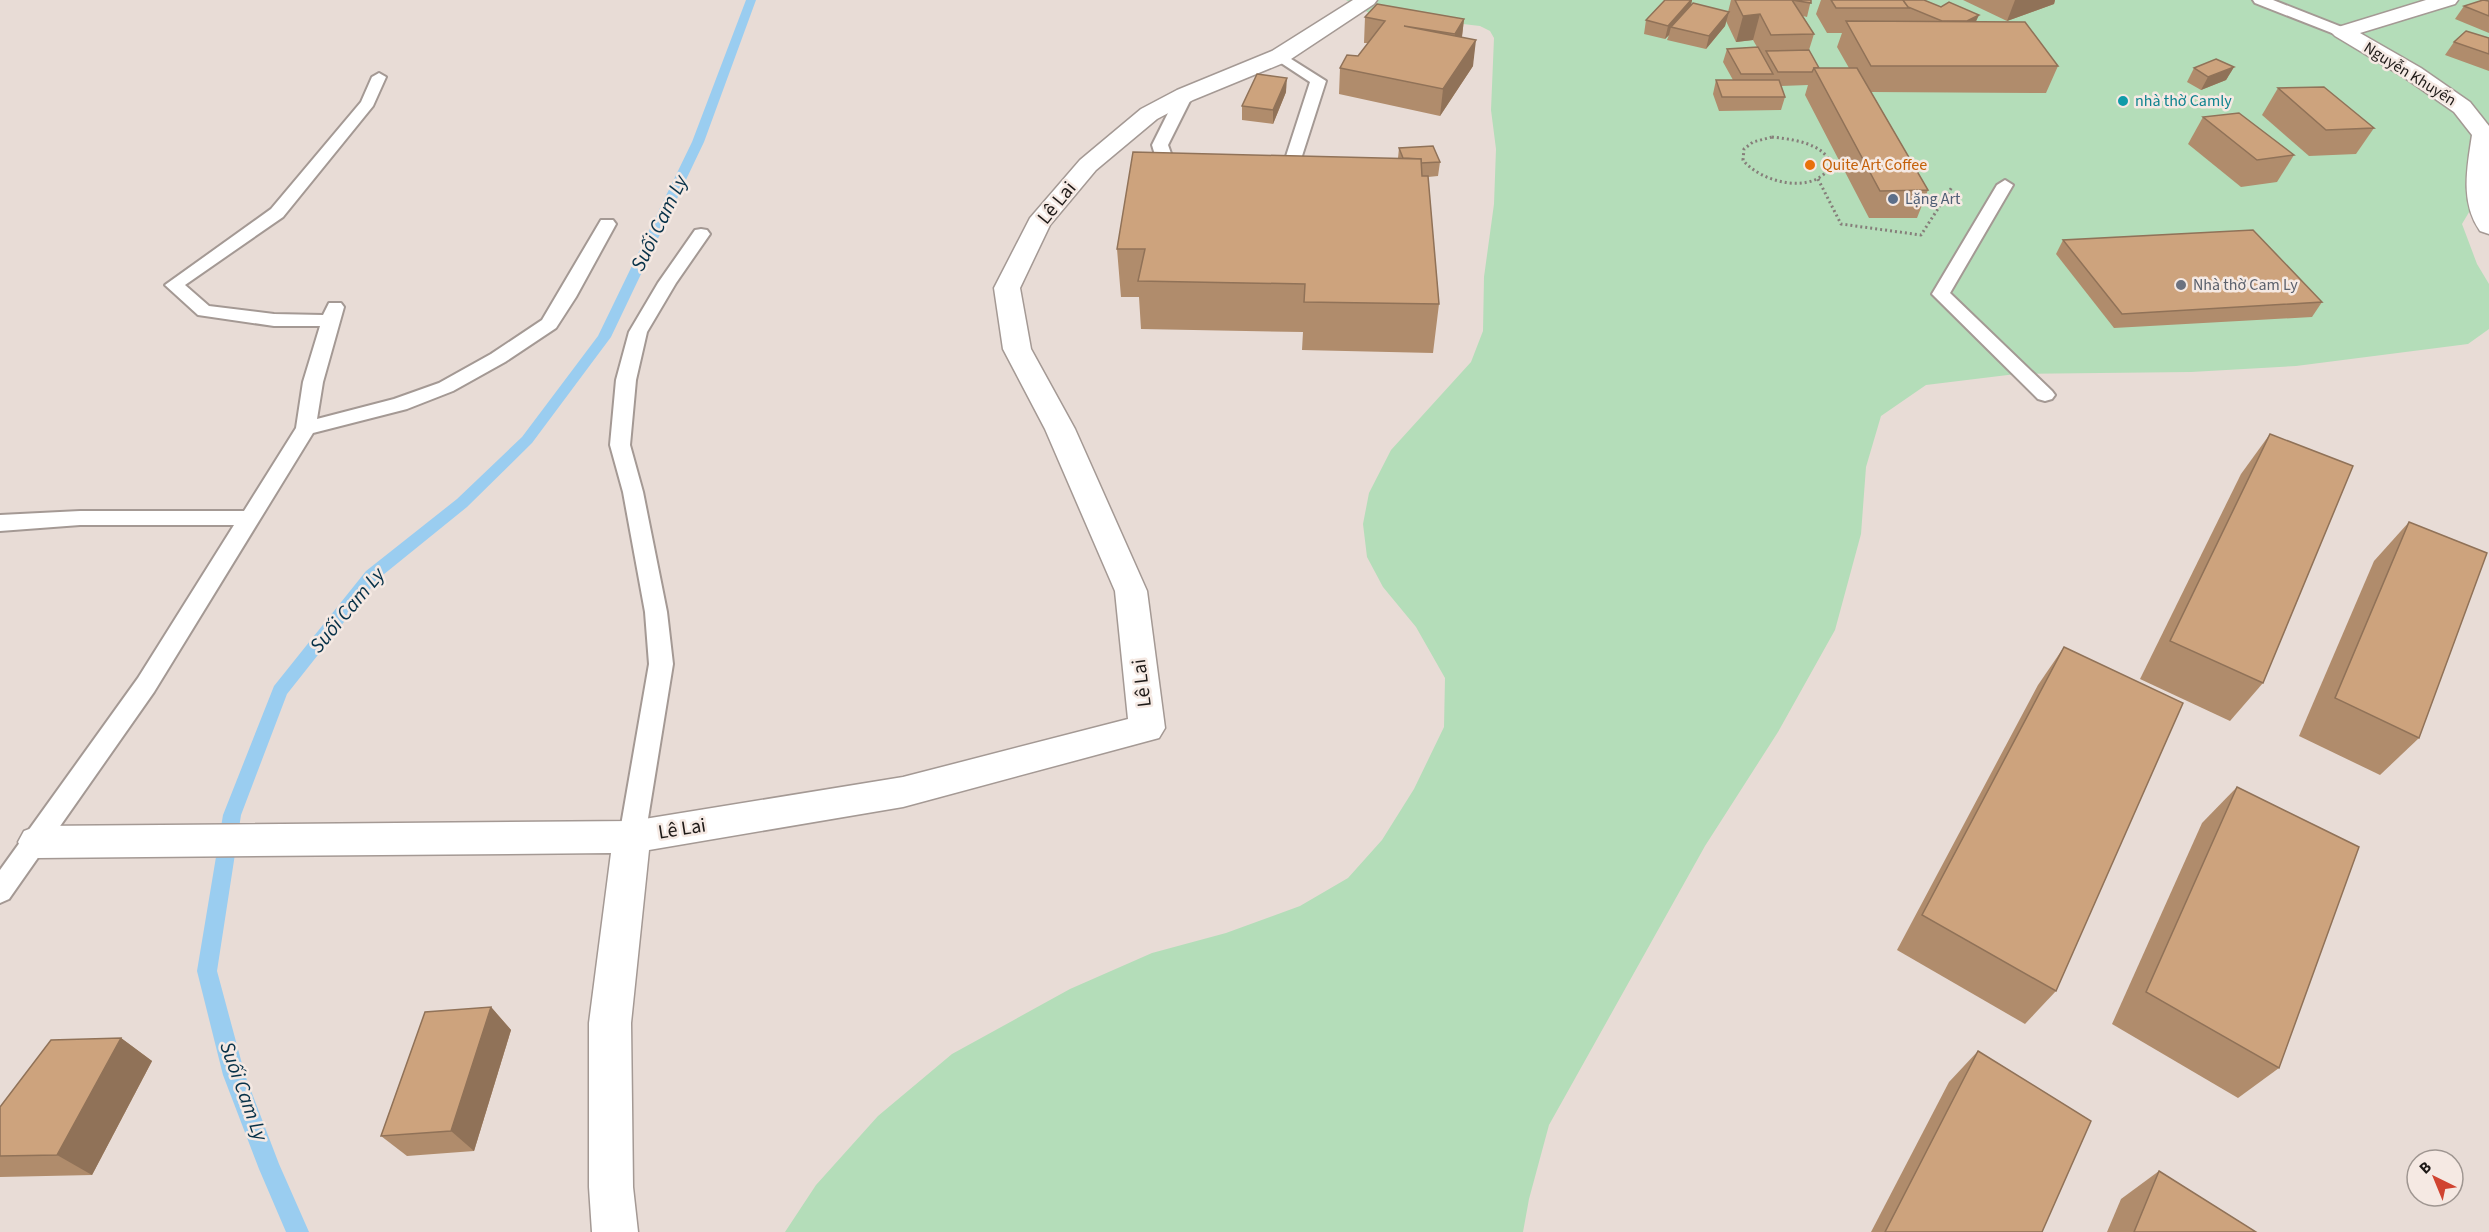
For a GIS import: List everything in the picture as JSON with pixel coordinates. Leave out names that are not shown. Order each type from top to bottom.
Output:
[{"type":"street","name":"Lê Lai","points":[[615,1232],[611,1187],[610,1023],[632,837],[903,792],[1147,728],[1131,591],[1060,429],[1017,349],[1007,288],[1039,223],[1088,165],[1149,114],[1185,95],[1280,56],[1366,0]]},
{"type":"street","name":"Nguyễn Khuyến","points":[[2342,32],[2448,0]]},
{"type":"street","name":"Nguyễn Khuyến","points":[[2342,32],[2413,73],[2462,107],[2484,135],[2484,217],[2489,226]]},
{"type":"street","points":[[37,842],[632,837]]},
{"type":"lane","points":[[2260,0],[2342,32]]},
{"type":"lane","points":[[1272,189],[1283,190],[1318,81],[1280,56]]},
{"type":"lane","points":[[0,891],[37,842],[146,685],[306,428],[313,382],[333,314],[274,320],[204,311],[174,285],[277,213],[368,103],[379,76]]},
{"type":"lane","points":[[1185,95],[1160,144],[1170,178],[1192,181]]},
{"type":"lane","points":[[2005,185],[1941,294],[2045,395]]},
{"type":"lane","points":[[306,428],[400,404],[437,390],[498,358],[549,324],[567,297],[607,224]]},
{"type":"lane","points":[[632,837],[661,664],[656,612],[633,492],[620,445],[626,380],[638,332],[667,283],[701,234]]},
{"type":"lane","points":[[0,523],[80,518],[249,518]]},
{"type":"path","points":[[1772,137],[1798,140],[1810,145],[1821,151],[1828,159],[1830,167],[1826,174],[1818,180],[1790,183],[1761,175],[1744,162],[1742,154],[1744,148],[1750,142],[1772,137]]},
{"type":"path","points":[[1818,180],[1841,224],[1921,235],[1952,187]]},
{"type":"green space","points":[[1346,0],[2489,0],[2489,193],[2478,197],[2462,224],[2477,264],[2489,284],[2489,329],[2468,344],[2296,366],[2191,372],[2016,374],[1926,385],[1881,416],[1866,467],[1861,534],[1835,630],[1778,732],[1705,846],[1549,1125],[1529,1199],[1523,1232],[785,1232],[816,1185],[878,1116],[952,1054],[1070,989],[1152,953],[1226,933],[1300,906],[1348,878],[1382,840],[1414,789],[1444,727],[1445,678],[1416,627],[1383,587],[1367,557],[1363,524],[1369,493],[1391,450],[1471,362],[1483,331],[1484,277],[1494,204],[1496,149],[1491,110],[1494,38],[1490,31],[1480,26],[1369,13]]},
{"type":"building","points":[[1665,0],[1691,0],[1668,26],[1646,20]]},
{"type":"building","points":[[1735,0],[1792,0],[1814,34],[1771,35],[1760,14],[1743,16]]},
{"type":"building","points":[[1792,0],[1811,0],[1811,3]]},
{"type":"building","points":[[1831,0],[1903,0],[1909,8],[1836,8]]},
{"type":"building","points":[[1903,0],[1924,0],[1941,7],[1949,2],[1979,15],[1967,21],[1942,21],[1908,7]]},
{"type":"building","points":[[2483,0],[2489,1],[2489,16],[2464,6]]},
{"type":"building","points":[[1693,3],[1729,12],[1709,36],[1671,27]]},
{"type":"building","points":[[1377,4],[1464,19],[1455,34],[1404,26],[1476,40],[1443,89],[1340,68],[1347,55],[1358,56],[1385,21],[1365,17]]},
{"type":"building","points":[[1846,21],[2025,22],[2058,66],[1871,66]]},
{"type":"building","points":[[2466,31],[2489,38],[2489,54],[2454,42]]},
{"type":"building","points":[[1758,47],[1773,74],[1741,74],[1727,49]]},
{"type":"building","points":[[1809,50],[1819,68],[1814,68],[1812,72],[1778,72],[1766,51]]},
{"type":"building","points":[[2216,59],[2234,67],[2208,77],[2194,68]]},
{"type":"building","points":[[1814,68],[1857,68],[1928,190],[1880,191]]},
{"type":"building","points":[[1257,74],[1287,78],[1273,110],[1242,106]]},
{"type":"building","points":[[1716,80],[1779,80],[1785,97],[1722,97]]},
{"type":"building","points":[[2324,87],[2374,128],[2326,130],[2278,88]]},
{"type":"building","points":[[2239,113],[2294,155],[2257,160],[2203,117]]},
{"type":"building","points":[[1433,146],[1440,162],[1421,163],[1421,159],[1403,158],[1399,148]]},
{"type":"building","points":[[1133,152],[1421,159],[1422,176],[1428,176],[1439,304],[1304,302],[1305,284],[1138,281],[1145,249],[1117,249]]},
{"type":"building","name":"Nhà thờ Cam Ly","points":[[2253,230],[2322,302],[2122,314],[2063,240]]},
{"type":"building","points":[[2270,434],[2353,466],[2263,683],[2170,641]]},
{"type":"building","points":[[2409,522],[2487,553],[2419,738],[2335,698]]},
{"type":"building","points":[[2064,647],[2183,703],[2056,991],[1922,915]]},
{"type":"building","points":[[2237,787],[2359,847],[2279,1068],[2146,992]]},
{"type":"building","points":[[491,1007],[451,1131],[381,1136],[425,1012]]},
{"type":"building","points":[[121,1038],[57,1155],[0,1156],[0,1107],[51,1040]]},
{"type":"building","points":[[1978,1051],[2091,1121],[2042,1232],[1885,1232]]},
{"type":"building","points":[[2159,1171],[2256,1232],[2134,1232]]},
{"type":"waterway","name":"Suối Cam Ly","points":[[298,1232],[270,1169],[234,1075],[207,971],[232,815],[280,691],[372,575],[462,503],[527,440],[604,337],[698,142],[751,0]]},
{"type":"place","name":"nhà thờ Camly","points":[[2123,101]]},
{"type":"place","name":"Quite Art Coffee","points":[[1810,165]]},
{"type":"place","name":"Lặng Art","points":[[1893,199]]},
{"type":"place","name":"Nhà thờ Cam Ly","points":[[2181,285]]}]
